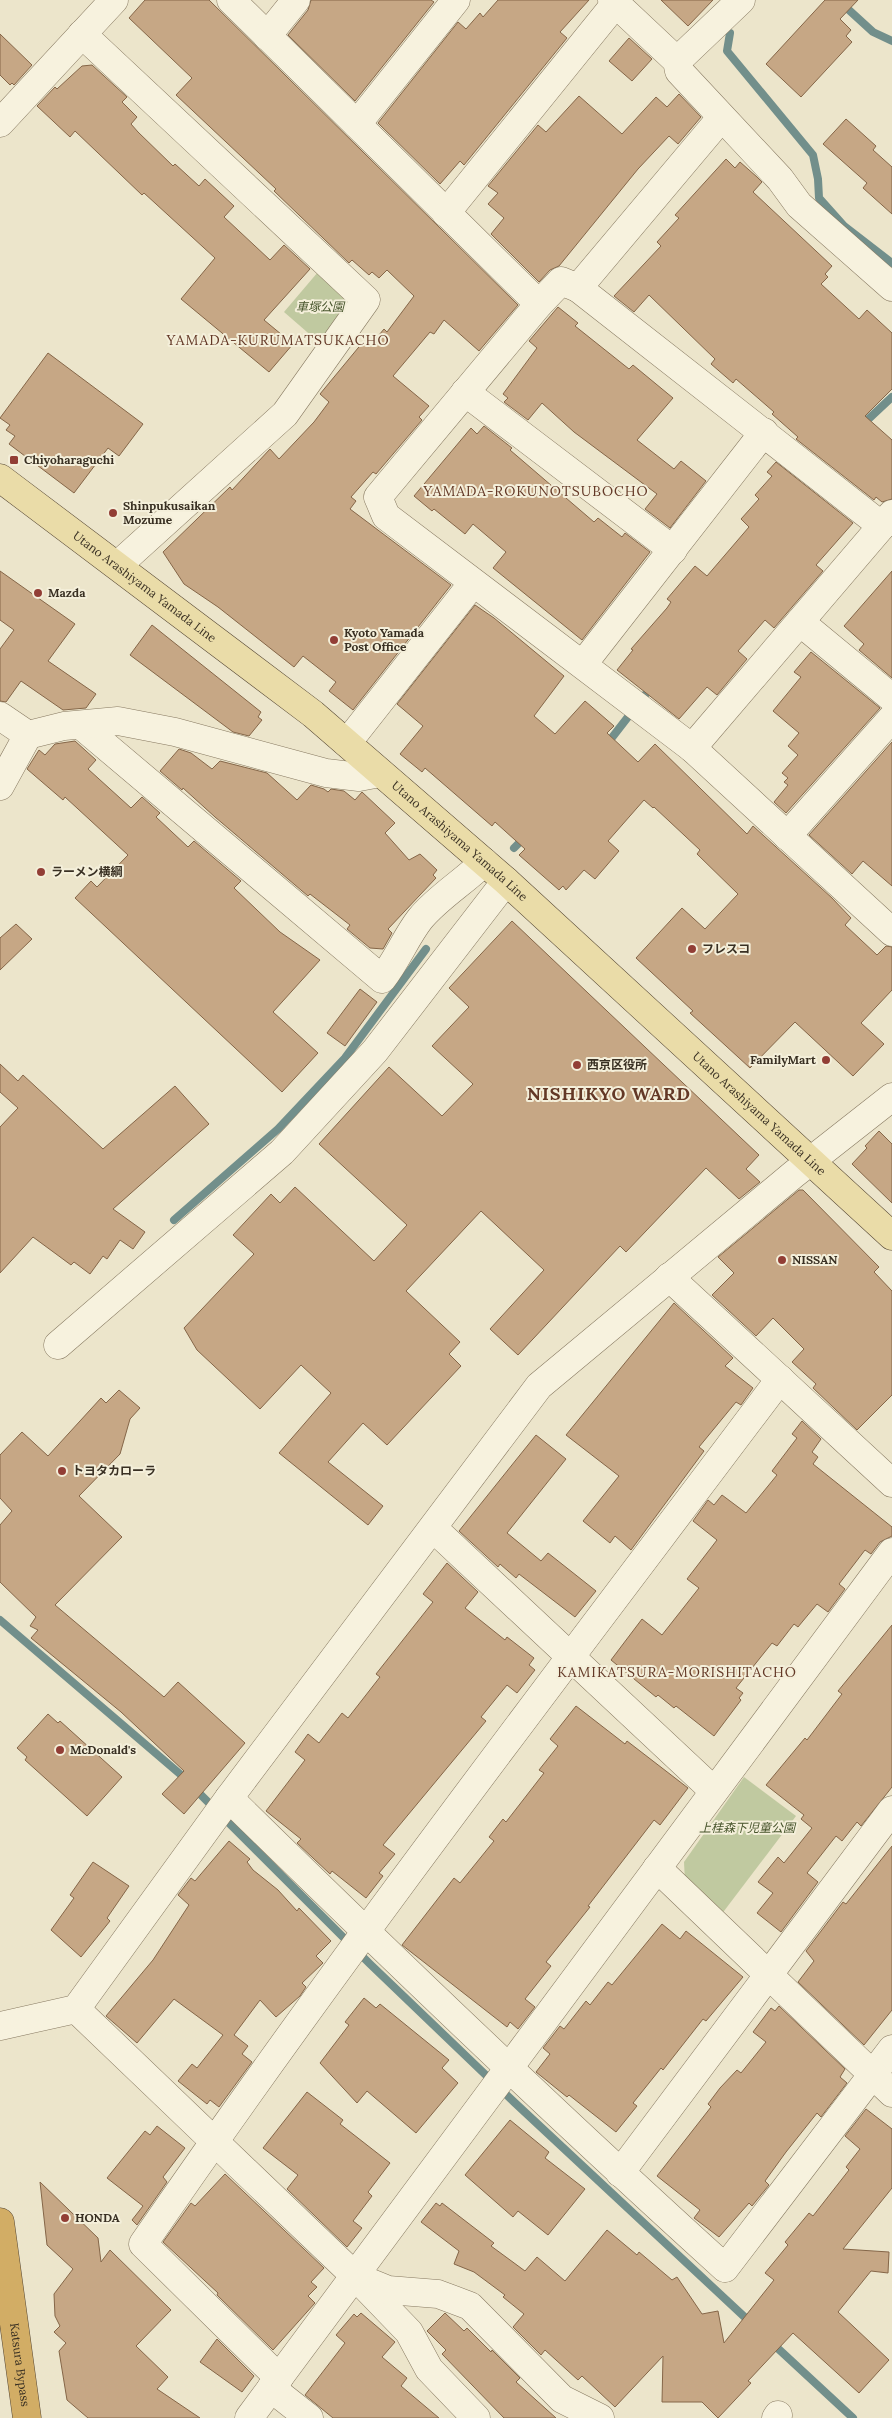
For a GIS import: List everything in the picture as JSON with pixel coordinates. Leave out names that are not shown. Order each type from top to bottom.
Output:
[{"type":"highway","name":"Katsura Bypass","points":[[0,2222],[27,2418]]},
{"type":"main road","name":"Utano Arashiyama Yamada Line","points":[[0,478],[118,565],[313,714],[506,881],[892,1236]]},
{"type":"street","points":[[0,123],[114,0]]},
{"type":"street","points":[[231,0],[540,304]]},
{"type":"street","points":[[267,36],[296,0]]},
{"type":"street","points":[[357,124],[456,0]]},
{"type":"street","points":[[677,62],[741,0]]},
{"type":"street","points":[[446,213],[614,2],[677,62],[679,70],[721,118],[780,179],[799,205],[892,287]]},
{"type":"street","points":[[82,34],[366,300],[285,414],[118,565]]},
{"type":"street","points":[[578,288],[721,118]]},
{"type":"street","points":[[692,748],[887,520],[764,432],[578,288],[561,281],[378,497],[386,516],[692,748],[892,932]]},
{"type":"street","points":[[465,392],[673,550]]},
{"type":"street","points":[[583,664],[764,432]]},
{"type":"street","points":[[347,744],[473,583]]},
{"type":"street","points":[[800,622],[892,698]]},
{"type":"street","points":[[0,716],[28,735]]},
{"type":"street","points":[[787,836],[892,718]]},
{"type":"street","points":[[0,786],[28,735],[64,726],[82,726],[118,721],[175,732],[326,772],[359,777],[380,773]]},
{"type":"street","points":[[82,726],[382,979],[396,962],[418,921],[434,904],[484,862]]},
{"type":"street","points":[[58,1345],[282,1152],[375,1051],[506,881]]},
{"type":"street","points":[[0,2026],[76,2009],[229,1798],[539,1386],[669,1277],[892,1097]]},
{"type":"street","points":[[669,1277],[892,1483]]},
{"type":"street","points":[[309,2418],[143,2244],[364,1931],[780,1380]]},
{"type":"street","points":[[432,1528],[714,1791]]},
{"type":"street","points":[[249,2418],[892,1552]]},
{"type":"street","points":[[229,1798],[364,1931],[620,2173],[725,2268],[892,2049]]},
{"type":"street","points":[[620,2173],[892,1810]]},
{"type":"street","points":[[657,1868],[892,2093]]},
{"type":"street","points":[[76,2009],[355,2276],[409,2332],[429,2369],[476,2418]]},
{"type":"street","points":[[355,2276],[388,2290],[438,2294],[470,2306],[562,2399],[600,2418]]},
{"type":"green space","name":"車塚公園","points":[[318,272],[344,295],[345,316],[322,345],[284,312]]},
{"type":"green space","name":"上桂森下児童公園","points":[[744,1777],[796,1816],[721,1915],[685,1882],[684,1862]]},
{"type":"building","points":[[145,0],[209,0],[518,305],[479,351],[444,320],[434,334],[430,332],[393,376],[429,406],[419,417],[422,420],[376,474],[373,472],[351,497],[356,501],[350,509],[451,585],[353,710],[329,691],[336,682],[303,656],[294,667],[218,607],[184,584],[163,552],[230,487],[232,490],[270,449],[279,459],[314,422],[329,402],[320,394],[363,342],[369,347],[384,329],[387,332],[414,296],[387,270],[379,278],[372,272],[369,275],[352,260],[349,263],[274,191],[276,189],[176,95],[192,78],[129,18]]},
{"type":"building","points":[[311,0],[431,0],[434,2],[355,101],[288,35],[308,10]]},
{"type":"building","points":[[498,0],[589,0],[560,32],[567,38],[464,165],[460,161],[440,184],[378,123],[458,22],[466,29],[480,13],[483,17]]},
{"type":"building","points":[[661,0],[713,0],[688,26]]},
{"type":"building","points":[[825,0],[858,0],[840,19],[851,30],[846,36],[852,42],[801,97],[766,64]]},
{"type":"building","points":[[0,34],[32,65],[14,85],[12,83],[10,85],[0,75]]},
{"type":"building","points":[[629,38],[652,59],[632,81],[609,61]]},
{"type":"building","points":[[92,65],[127,97],[122,102],[137,117],[131,124],[138,132],[173,166],[175,164],[199,186],[205,179],[234,206],[224,217],[270,260],[284,245],[310,269],[264,320],[293,344],[269,372],[181,299],[215,258],[144,193],[142,195],[75,131],[70,137],[37,106],[55,87],[57,89],[82,66]]},
{"type":"building","points":[[679,94],[701,117],[678,144],[669,136],[638,169],[559,266],[550,270],[539,282],[491,234],[504,218],[488,204],[498,193],[488,186],[538,125],[546,132],[579,96],[622,134],[656,97],[667,107]]},
{"type":"building","points":[[846,119],[876,146],[873,150],[892,167],[892,214],[863,188],[867,183],[823,144]]},
{"type":"building","points":[[726,159],[735,168],[740,162],[762,182],[753,192],[832,266],[825,274],[828,277],[821,284],[859,319],[867,310],[892,333],[892,389],[865,416],[892,440],[892,499],[882,502],[876,497],[874,500],[796,439],[798,437],[772,414],[774,412],[736,379],[733,383],[711,364],[715,359],[649,295],[634,312],[614,296],[661,246],[657,242],[679,218],[675,215]]},
{"type":"building","points":[[558,307],[578,323],[575,326],[629,369],[633,365],[673,398],[637,440],[674,469],[681,461],[706,481],[670,528],[645,509],[657,494],[574,432],[542,403],[528,420],[504,402],[508,398],[503,394],[537,348],[529,341]]},
{"type":"building","points":[[48,353],[143,424],[119,456],[108,448],[74,493],[9,444],[15,436],[6,430],[10,425],[0,418]]},
{"type":"building","points":[[484,426],[512,448],[510,450],[594,522],[598,518],[622,537],[625,533],[650,552],[582,640],[493,568],[506,552],[473,524],[465,534],[434,509],[432,511],[414,496],[471,428],[477,434]]},
{"type":"building","points":[[776,462],[853,523],[816,565],[823,571],[774,628],[765,620],[738,651],[747,659],[717,695],[707,687],[679,719],[617,670],[633,650],[631,649],[667,608],[671,602],[667,599],[695,566],[707,576],[749,527],[741,519],[759,499],[755,495],[772,476],[767,472]]},
{"type":"building","points":[[0,571],[75,624],[48,661],[96,694],[86,708],[63,710],[21,681],[6,702],[0,701],[0,649],[14,630],[0,620]]},
{"type":"building","points":[[892,571],[892,678],[859,650],[864,644],[844,626]]},
{"type":"building","points":[[475,605],[494,618],[564,676],[534,716],[555,734],[585,701],[614,726],[607,733],[638,762],[655,744],[747,834],[753,826],[832,898],[851,918],[845,925],[877,955],[886,946],[892,947],[892,990],[861,1023],[884,1044],[853,1076],[795,1022],[750,1068],[690,1013],[693,1011],[636,958],[682,908],[705,929],[738,894],[697,854],[700,850],[654,807],[644,800],[608,841],[619,851],[595,879],[584,870],[566,890],[563,886],[559,890],[519,855],[525,849],[495,822],[492,826],[425,768],[422,772],[400,754],[423,726],[397,704]]},
{"type":"building","points":[[152,625],[261,712],[258,717],[262,720],[249,736],[233,732],[130,655]]},
{"type":"building","points":[[811,652],[880,708],[786,813],[774,802],[788,785],[784,782],[788,778],[782,773],[798,755],[788,746],[799,733],[773,711],[801,677],[794,672]]},
{"type":"building","points":[[75,741],[96,760],[88,769],[131,808],[142,797],[160,813],[156,817],[188,847],[194,841],[241,881],[234,888],[280,932],[320,960],[273,1012],[318,1053],[282,1092],[75,898],[91,881],[97,887],[128,855],[65,797],[63,800],[27,769],[39,750],[45,755],[55,744]]},
{"type":"building","points":[[892,742],[892,886],[863,861],[852,874],[809,835]]},
{"type":"building","points":[[179,749],[191,753],[212,769],[220,761],[267,773],[297,800],[311,785],[328,792],[331,789],[344,791],[355,800],[362,792],[395,823],[385,833],[409,860],[420,854],[437,870],[433,875],[436,878],[388,929],[392,933],[383,949],[370,948],[347,929],[350,925],[310,894],[308,896],[183,788],[182,790],[160,771]]},
{"type":"building","points":[[512,921],[759,1155],[746,1169],[760,1182],[739,1199],[706,1168],[626,1252],[620,1246],[518,1355],[490,1329],[544,1270],[481,1211],[406,1291],[460,1342],[449,1354],[461,1366],[387,1445],[363,1423],[328,1462],[383,1506],[368,1525],[279,1453],[331,1393],[301,1365],[260,1409],[197,1350],[184,1328],[254,1254],[233,1235],[271,1194],[280,1203],[295,1187],[374,1261],[407,1225],[319,1144],[389,1067],[442,1116],[473,1084],[432,1046],[469,1007],[449,988]]},
{"type":"building","points":[[16,924],[32,939],[0,970],[0,938]]},
{"type":"building","points":[[360,989],[377,1002],[345,1046],[327,1033]]},
{"type":"building","points":[[0,1064],[18,1081],[23,1075],[103,1149],[175,1086],[209,1124],[113,1209],[145,1232],[133,1249],[120,1240],[107,1259],[103,1256],[90,1274],[74,1262],[71,1265],[33,1237],[0,1273],[0,1127],[18,1108],[0,1092]]},
{"type":"building","points":[[879,1131],[892,1144],[892,1203],[852,1164]]},
{"type":"building","points":[[799,1190],[803,1190],[879,1267],[874,1272],[892,1291],[892,1395],[857,1430],[813,1388],[816,1384],[792,1362],[804,1349],[773,1318],[756,1336],[712,1295],[734,1273],[718,1257]]},
{"type":"building","points":[[674,1303],[733,1358],[725,1366],[753,1388],[741,1405],[736,1402],[699,1447],[704,1451],[631,1550],[615,1536],[610,1543],[583,1521],[619,1476],[566,1435]]},
{"type":"building","points":[[119,1390],[140,1408],[130,1419],[120,1454],[79,1496],[122,1537],[55,1605],[164,1697],[178,1682],[245,1743],[184,1814],[162,1794],[184,1771],[121,1712],[31,1638],[38,1630],[30,1626],[36,1617],[0,1582],[0,1525],[12,1511],[0,1498],[0,1455],[22,1432],[48,1456],[101,1398],[106,1403]]},
{"type":"building","points":[[802,1421],[821,1439],[812,1452],[818,1457],[813,1464],[892,1527],[892,1536],[880,1542],[871,1554],[865,1550],[839,1584],[845,1589],[828,1612],[817,1604],[798,1627],[794,1624],[777,1646],[772,1643],[736,1688],[743,1693],[739,1698],[741,1700],[714,1736],[676,1706],[674,1708],[658,1695],[656,1697],[611,1660],[642,1619],[662,1635],[699,1588],[687,1579],[717,1540],[693,1521],[708,1500],[714,1505],[722,1495],[746,1513],[777,1475],[772,1471],[797,1438],[792,1434]]},
{"type":"building","points":[[536,1435],[566,1459],[507,1533],[541,1561],[548,1553],[596,1591],[575,1617],[519,1574],[516,1578],[500,1564],[498,1567],[459,1531]]},
{"type":"building","points":[[447,1563],[478,1592],[465,1608],[505,1640],[507,1637],[534,1658],[529,1665],[535,1670],[517,1693],[507,1685],[481,1717],[486,1721],[383,1845],[395,1854],[379,1873],[383,1876],[366,1898],[332,1871],[330,1874],[297,1843],[301,1839],[266,1811],[305,1760],[295,1752],[308,1734],[319,1743],[342,1713],[348,1718],[380,1677],[376,1674],[433,1602],[423,1594]]},
{"type":"building","points":[[892,1625],[892,1787],[861,1826],[857,1822],[842,1841],[836,1836],[807,1873],[818,1882],[781,1932],[757,1913],[773,1893],[758,1882],[778,1857],[784,1863],[812,1828],[801,1819],[804,1815],[766,1785],[805,1738],[807,1740],[842,1694],[838,1691]]},
{"type":"building","points":[[576,1706],[625,1744],[627,1741],[688,1788],[660,1825],[654,1820],[588,1906],[590,1907],[546,1962],[551,1966],[525,1999],[535,2007],[518,2029],[510,2022],[507,2027],[402,1945],[454,1878],[460,1883],[494,1841],[489,1837],[503,1819],[506,1822],[544,1773],[539,1770],[558,1746],[550,1739]]},
{"type":"building","points":[[48,1714],[58,1723],[60,1721],[122,1777],[87,1816],[25,1760],[27,1757],[17,1748]]},
{"type":"building","points":[[229,1841],[250,1859],[247,1862],[253,1870],[278,1890],[297,1911],[299,1908],[331,1941],[316,1956],[323,1963],[302,1983],[306,1987],[300,1996],[276,2017],[260,2000],[234,2035],[248,2046],[242,2054],[252,2062],[219,2107],[210,2100],[207,2104],[178,2081],[192,2064],[197,2068],[223,2035],[174,1999],[137,2043],[106,2016],[153,1960],[189,1905],[178,1895],[191,1878],[195,1881]]},
{"type":"building","points":[[892,1846],[892,2010],[864,2045],[798,1982],[814,1961],[806,1951],[843,1902],[846,1904]]},
{"type":"building","points":[[93,1862],[129,1886],[107,1918],[110,1921],[81,1957],[51,1930],[74,1898],[70,1895]]},
{"type":"building","points":[[662,1924],[680,1939],[686,1931],[743,1977],[706,2021],[703,2019],[663,2070],[661,2068],[633,2103],[637,2106],[616,2132],[536,2072],[550,2054],[543,2048],[560,2026],[564,2029],[586,2001],[590,2005],[608,1982],[612,1985]]},
{"type":"building","points":[[364,1998],[376,2008],[380,2004],[449,2060],[442,2068],[458,2083],[416,2133],[367,2091],[357,2103],[320,2063],[349,2025],[345,2022]]},
{"type":"building","points":[[779,2006],[845,2069],[840,2077],[847,2083],[821,2117],[817,2113],[786,2152],[765,2181],[769,2185],[752,2206],[749,2203],[719,2237],[694,2218],[700,2210],[657,2176],[711,2107],[708,2104],[720,2088],[737,2070],[741,2073],[766,2042],[753,2032],[771,2008],[775,2011]]},
{"type":"building","points":[[307,2092],[343,2120],[340,2124],[390,2163],[368,2192],[372,2196],[353,2221],[362,2228],[347,2247],[287,2189],[298,2175],[263,2148]]},
{"type":"building","points":[[866,2109],[892,2129],[892,2188],[843,2249],[889,2252],[888,2273],[871,2271],[838,2312],[889,2360],[859,2393],[793,2333],[748,2381],[751,2383],[718,2418],[702,2402],[662,2402],[663,2356],[615,2407],[582,2376],[578,2380],[545,2350],[541,2355],[513,2327],[524,2314],[503,2297],[505,2295],[474,2272],[454,2264],[459,2251],[421,2222],[436,2203],[440,2206],[442,2203],[494,2243],[491,2246],[525,2271],[537,2257],[565,2281],[607,2230],[637,2255],[639,2252],[672,2280],[677,2277],[702,2314],[718,2311],[724,2343],[774,2280],[765,2273],[788,2245],[785,2242],[809,2213],[813,2216],[849,2170],[846,2167],[860,2149],[845,2136]]},
{"type":"building","points":[[510,2120],[549,2152],[545,2158],[585,2189],[548,2235],[518,2211],[513,2217],[465,2175]]},
{"type":"building","points":[[157,2126],[185,2148],[163,2177],[167,2182],[137,2225],[132,2220],[143,2206],[107,2178],[145,2131],[150,2135]]},
{"type":"building","points":[[225,2174],[324,2268],[311,2282],[317,2287],[308,2296],[315,2303],[273,2350],[217,2295],[218,2293],[163,2242],[191,2203],[195,2206]]},
{"type":"building","points":[[40,2182],[98,2238],[101,2262],[110,2250],[171,2310],[136,2346],[168,2377],[157,2389],[200,2418],[88,2418],[67,2400],[59,2351],[66,2343],[54,2332],[60,2326],[55,2316],[54,2294],[73,2269],[47,2245]]},
{"type":"building","points":[[361,2313],[395,2342],[382,2357],[407,2378],[401,2386],[439,2418],[333,2418],[305,2395],[345,2343],[336,2335],[354,2314],[357,2317]]},
{"type":"building","points":[[445,2313],[464,2331],[467,2328],[491,2352],[492,2350],[520,2378],[516,2382],[556,2418],[504,2418],[442,2354],[446,2350],[427,2331]]},
{"type":"building","points":[[217,2339],[254,2376],[242,2392],[200,2362]]},
{"type":"waterway","points":[[838,0],[873,32],[892,41]]},
{"type":"waterway","points":[[730,33],[727,51],[813,155],[818,179],[819,198],[844,226],[892,263]]},
{"type":"waterway","points":[[861,426],[892,397]]},
{"type":"waterway","points":[[607,744],[652,686]]},
{"type":"waterway","points":[[514,848],[525,837]]},
{"type":"waterway","points":[[174,1220],[278,1129],[345,1058],[426,949]]},
{"type":"waterway","points":[[0,1620],[180,1774],[370,1964],[514,2102],[751,2323]]},
{"type":"waterway","points":[[772,2343],[853,2418]]},
{"type":"place","name":"Chiyoharaguchi","points":[[14,460]]},
{"type":"place","name":"Shinpukusaikan Mozume","points":[[113,513]]},
{"type":"place","name":"Mazda","points":[[38,593]]},
{"type":"place","name":"Kyoto Yamada Post Office","points":[[334,640]]},
{"type":"place","name":"ラーメン横綱","points":[[41,872]]},
{"type":"place","name":"フレスコ","points":[[692,949]]},
{"type":"place","name":"FamilyMart","points":[[826,1060]]},
{"type":"place","name":"西京区役所","points":[[577,1065]]},
{"type":"place","name":"NISSAN","points":[[782,1260]]},
{"type":"place","name":"トヨタカローラ","points":[[62,1471]]},
{"type":"place","name":"McDonald's","points":[[60,1750]]},
{"type":"place","name":"HONDA","points":[[65,2218]]},
{"type":"district","name":"YAMADA-KURUMATSUKACHO","points":[[278,340]]},
{"type":"district","name":"YAMADA-ROKUNOTSUBOCHO","points":[[536,491]]},
{"type":"district","name":"NISHIKYO WARD","points":[[609,1094]]},
{"type":"district","name":"KAMIKATSURA-MORISHITACHO","points":[[677,1672]]}]
